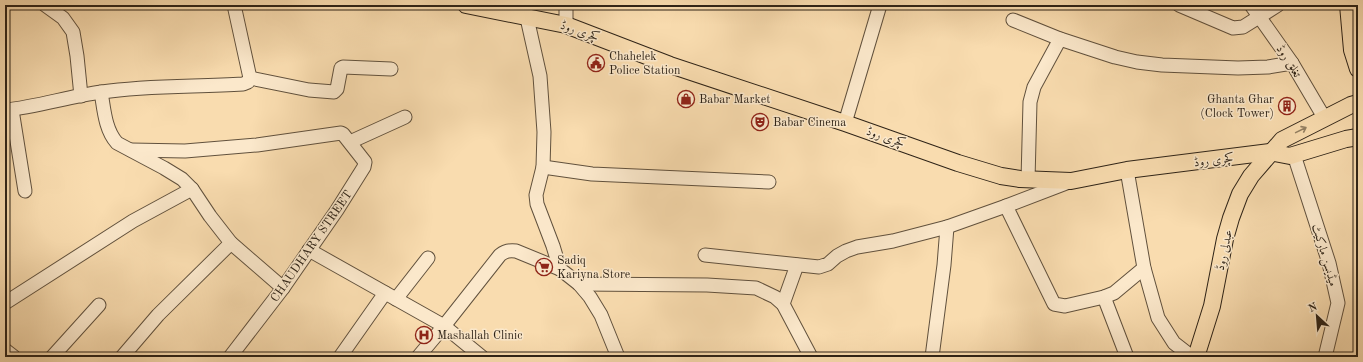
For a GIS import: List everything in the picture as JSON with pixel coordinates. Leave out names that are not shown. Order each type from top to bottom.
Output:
[{"type":"main road","name":"کچری روڈ","points":[[466,5],[566,25],[670,65],[845,123],[958,163],[1001,176],[1028,180],[1071,181],[1127,170],[1270,152]]},
{"type":"main road","points":[[1348,5],[1352,50],[1358,69]]},
{"type":"main road","name":"عبدلی روڈ","points":[[1196,357],[1212,306],[1225,239],[1231,218],[1240,194],[1251,176],[1270,152],[1282,140],[1351,105],[1358,103]]},
{"type":"main road","points":[[1270,152],[1283,155],[1294,155],[1326,144],[1358,137]]},
{"type":"street","points":[[45,5],[63,18],[73,32],[81,96]]},
{"type":"street","points":[[25,191],[9,110],[101,92],[140,88],[243,84],[248,82],[250,78],[234,5]]},
{"type":"street","points":[[566,5],[566,25]]},
{"type":"street","points":[[845,123],[880,5]]},
{"type":"street","points":[[1179,5],[1232,28],[1243,26],[1278,5]]},
{"type":"street","name":"تغلق روڈ","points":[[1251,5],[1292,63],[1324,119]]},
{"type":"street","points":[[527,18],[540,76],[544,132],[543,167],[536,196],[537,204],[553,246],[560,270]]},
{"type":"street","points":[[1013,20],[1060,39],[1115,57],[1137,62],[1162,65],[1244,68],[1268,67],[1292,63]]},
{"type":"street","points":[[1028,180],[1030,149],[1030,102],[1034,87],[1060,39]]},
{"type":"street","points":[[250,78],[309,90],[334,92],[337,89],[341,68],[343,67],[391,69]]},
{"type":"street","points":[[101,92],[107,122],[113,138],[117,143],[182,179],[192,189],[230,243],[282,288]]},
{"type":"street","points":[[131,150],[185,151],[346,138],[405,117]]},
{"type":"street","name":"CHAUDHARY STREET","points":[[235,356],[337,210],[365,165],[364,160],[346,138]]},
{"type":"street","name":"میڈیسن مارکیٹ","points":[[1294,155],[1329,263],[1338,303],[1325,357]]},
{"type":"street","points":[[543,167],[592,174],[769,182]]},
{"type":"street","points":[[1127,170],[1144,268],[1158,318],[1174,343],[1192,357]]},
{"type":"street","points":[[705,255],[819,268],[837,256],[856,247],[894,240],[947,227],[1071,181]]},
{"type":"street","points":[[6,300],[45,278],[133,221],[192,189]]},
{"type":"street","points":[[1006,206],[1054,304],[1065,306],[1104,297],[1114,293],[1144,268]]},
{"type":"street","points":[[932,357],[944,265],[947,227]]},
{"type":"street","points":[[122,357],[158,316],[230,243]]},
{"type":"street","points":[[309,250],[444,326],[482,357]]},
{"type":"street","points":[[418,357],[500,255],[504,251],[510,250],[516,251],[560,270],[579,284],[590,297],[601,315],[618,357]]},
{"type":"street","points":[[340,357],[391,296],[428,258]]},
{"type":"street","points":[[783,304],[797,265]]},
{"type":"street","points":[[579,284],[707,285],[744,286],[756,288],[775,297],[783,304],[811,357]]},
{"type":"street","points":[[1104,297],[1127,357]]},
{"type":"street","points":[[52,357],[99,305]]},
{"type":"street","points":[[5,350],[14,357]]},
{"type":"place","name":"Chahelek Police Station","points":[[596,63]]},
{"type":"place","name":"Babar Market","points":[[686,99]]},
{"type":"place","name":"Ghanta Ghar (Clock Tower)","points":[[1287,106]]},
{"type":"place","name":"Babar Cinema","points":[[760,122]]},
{"type":"place","name":"Sadiq Kariyna Store","points":[[544,267]]},
{"type":"place","name":"Mashallah Clinic","points":[[424,335]]}]
